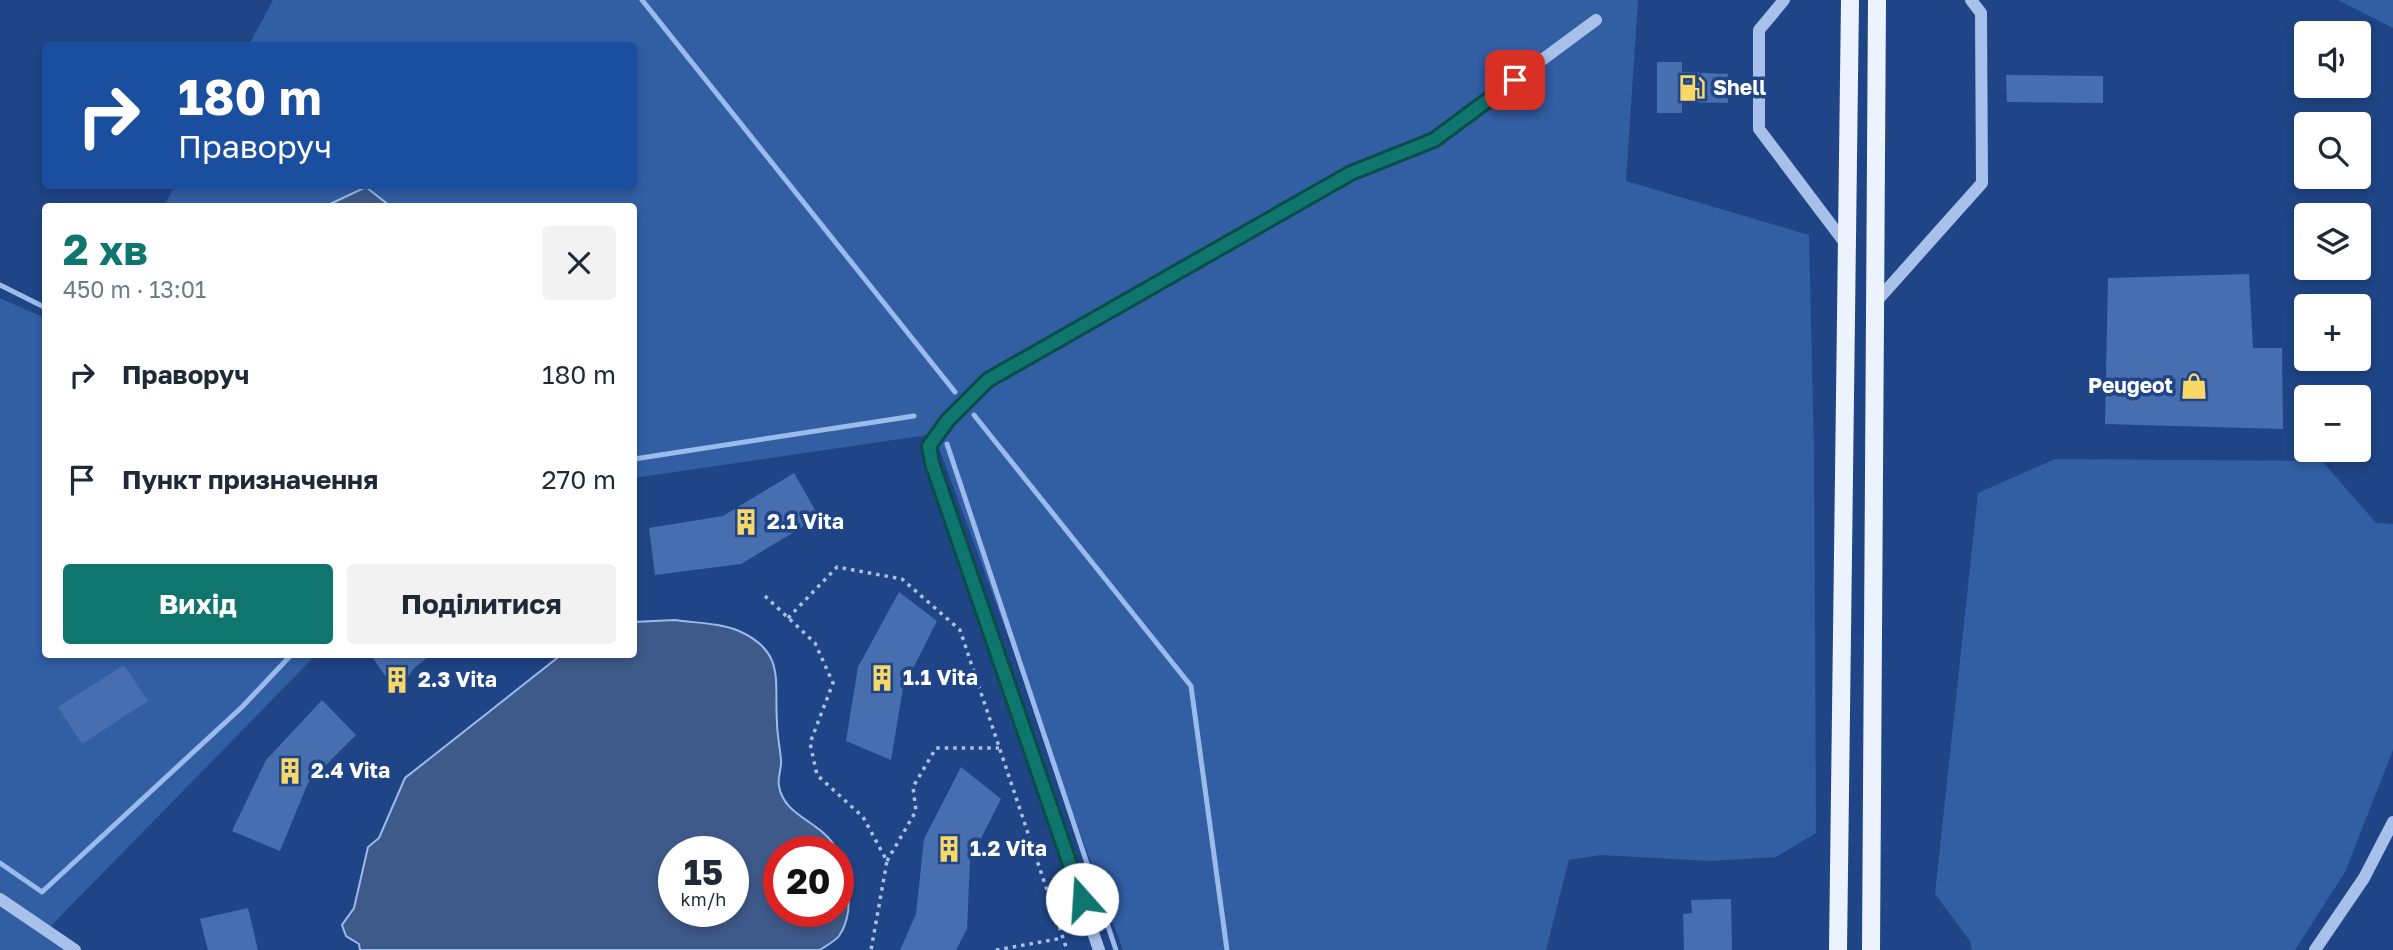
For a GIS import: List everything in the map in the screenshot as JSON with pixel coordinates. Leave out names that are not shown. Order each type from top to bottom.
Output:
[{"type":"main road","points":[[1838,950],[1850,0]]},
{"type":"main road","points":[[1871,950],[1877,0]]},
{"type":"street","points":[[1784,0],[1759,30],[1759,130],[1848,247]]},
{"type":"street","points":[[1874,305],[1982,183],[1980,13],[1971,0]]},
{"type":"street","points":[[1099,950],[932,463],[929,446],[948,420],[988,380],[1351,173],[1434,140],[1596,20]]},
{"type":"street","points":[[2315,950],[2364,878],[2393,822]]},
{"type":"street","points":[[0,899],[75,950]]},
{"type":"path","points":[[788,618],[838,567],[902,579],[960,630],[1067,950]]},
{"type":"path","points":[[765,596],[815,643],[833,683],[810,743],[817,775],[863,817],[887,861]]},
{"type":"path","points":[[871,950],[887,861],[916,810],[913,787],[936,748],[1000,748]]},
{"type":"path","points":[[996,950],[1063,938]]},
{"type":"shaded area","points":[[273,0],[1638,0],[1626,181],[1809,235],[1814,450],[1816,833],[1776,857],[1710,861],[1601,855],[1569,860],[1546,950],[1123,950],[934,434],[637,478],[637,203],[166,203],[173,189],[637,189],[637,42],[251,42]]},
{"type":"shaded area","points":[[2338,0],[2393,0],[2393,28]]},
{"type":"shaded area","points":[[362,189],[369,189],[386,203],[332,203]]},
{"type":"shaded area","points":[[0,298],[42,317],[42,658],[313,658],[43,934],[65,950],[0,950]]},
{"type":"shaded area","points":[[2055,459],[2323,462],[2376,523],[2393,524],[2393,750],[2345,872],[2295,950],[1972,950],[1970,941],[1935,894],[1978,493]]},
{"type":"shaded area","points":[[675,620],[732,628],[754,639],[771,658],[776,681],[781,763],[779,783],[782,797],[796,813],[827,836],[763,836],[763,927],[844,927],[833,942],[820,950],[360,950],[359,944],[346,936],[342,925],[354,908],[368,847],[379,838],[405,778],[557,658],[637,658],[637,622]]},
{"type":"building","name":"Shell","points":[[1657,62],[1682,62],[1682,72],[1728,74],[1728,103],[1682,102],[1682,113],[1657,113]]},
{"type":"building","points":[[2006,75],[2103,76],[2103,103],[2007,102]]},
{"type":"building","name":"Peugeot","points":[[2249,274],[2253,348],[2282,348],[2283,429],[2105,424],[2108,278]]},
{"type":"building","name":"2.1 Vita","points":[[794,473],[819,517],[741,564],[655,575],[649,528],[723,516]]},
{"type":"building","name":"1.1 Vita","points":[[899,592],[937,621],[903,688],[891,760],[846,741],[858,667]]},
{"type":"building","name":"2.3 Vita","points":[[373,658],[427,658],[414,668],[397,693]]},
{"type":"building","points":[[124,665],[148,701],[82,744],[58,707]]},
{"type":"building","name":"2.4 Vita","points":[[322,700],[356,735],[308,783],[280,851],[232,831],[266,760]]},
{"type":"building","name":"1.2 Vita","points":[[961,767],[1001,799],[970,860],[967,929],[956,950],[900,950],[916,914],[924,839]]},
{"type":"building","points":[[1731,899],[1732,950],[1684,950],[1683,914],[1692,913],[1691,900]]},
{"type":"building","points":[[248,908],[258,950],[208,950],[200,919]]},
{"type":"waterway","points":[[642,0],[955,392]]},
{"type":"waterway","points":[[0,285],[42,306]]},
{"type":"waterway","points":[[974,415],[1191,686],[1227,950]]},
{"type":"waterway","points":[[637,459],[914,416]]},
{"type":"waterway","points":[[947,444],[1116,950]]},
{"type":"waterway","points":[[0,863],[42,892],[242,707],[288,658]]},
{"type":"place","name":"Shell","points":[[1692,88]]},
{"type":"place","name":"Peugeot","points":[[2194,386]]},
{"type":"place","name":"2.1 Vita","points":[[746,522]]},
{"type":"place","name":"1.1 Vita","points":[[882,678]]},
{"type":"place","name":"2.3 Vita","points":[[397,680]]},
{"type":"place","name":"2.4 Vita","points":[[290,771]]},
{"type":"place","name":"1.2 Vita","points":[[949,849]]},
{"type":"route","points":[[1082,899],[932,463],[929,446],[948,420],[988,380],[1351,173],[1434,140],[1515,80]]}]
